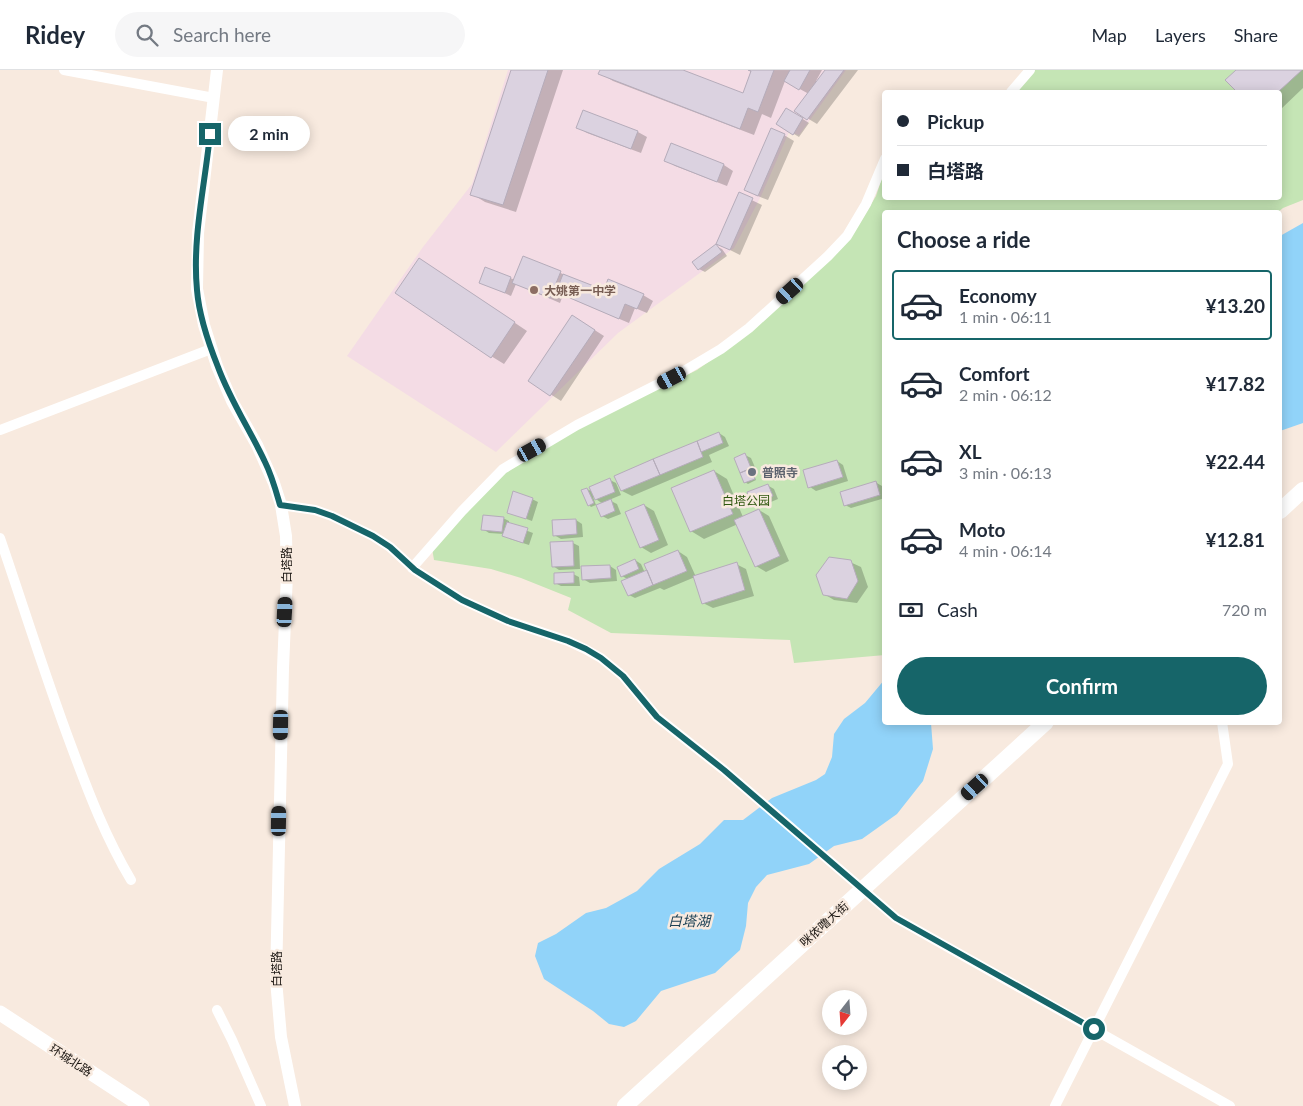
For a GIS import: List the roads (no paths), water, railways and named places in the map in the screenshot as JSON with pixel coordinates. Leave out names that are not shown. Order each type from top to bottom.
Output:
[{"type":"highway","points":[[1282,508],[1303,490]]},
{"type":"highway","name":"咪依噜大街","points":[[625,1106],[1043,725]]},
{"type":"main road","name":"环城北路","points":[[0,1013],[142,1106]]},
{"type":"street","points":[[64,70],[214,98]]},
{"type":"street","name":"白塔路","points":[[217,70],[198,233],[196,267],[199,302],[211,349],[232,401],[266,463],[280,505],[286,536],[287,574],[276,980],[281,1037],[295,1106]]},
{"type":"street","points":[[1013,90],[1030,70]]},
{"type":"street","points":[[412,568],[462,511],[503,469],[577,425],[704,360],[760,319],[847,236],[866,204],[882,166]]},
{"type":"street","points":[[0,430],[211,349]]},
{"type":"street","points":[[280,505],[315,510],[332,516],[373,536],[390,547],[412,568],[434,584],[462,600],[508,621],[568,641],[601,658],[623,676],[657,717],[724,770],[896,918],[1230,1106]]},
{"type":"street","points":[[0,538],[46,676],[90,797],[108,837],[131,880]]},
{"type":"street","points":[[1055,1106],[1228,764],[1222,725]]},
{"type":"street","points":[[217,1010],[261,1106]]},
{"type":"water","points":[[1303,223],[1303,423],[1282,430],[1282,235]]},
{"type":"water","name":"白塔湖","points":[[882,683],[882,725],[931,725],[933,749],[923,781],[897,814],[862,839],[834,846],[809,864],[767,875],[756,887],[748,903],[746,926],[740,950],[715,973],[661,991],[636,1021],[624,1027],[609,1024],[593,1011],[544,979],[535,956],[538,943],[556,934],[586,913],[606,908],[637,891],[659,869],[700,844],[724,820],[743,820],[772,798],[816,780],[825,774],[832,757],[834,734],[844,719],[865,703]]},
{"type":"place","name":"大姚第一中学","points":[[534,290]]},
{"type":"place","name":"普照寺","points":[[752,472]]},
{"type":"park label","name":"白塔公园","points":[[746,500]]}]
